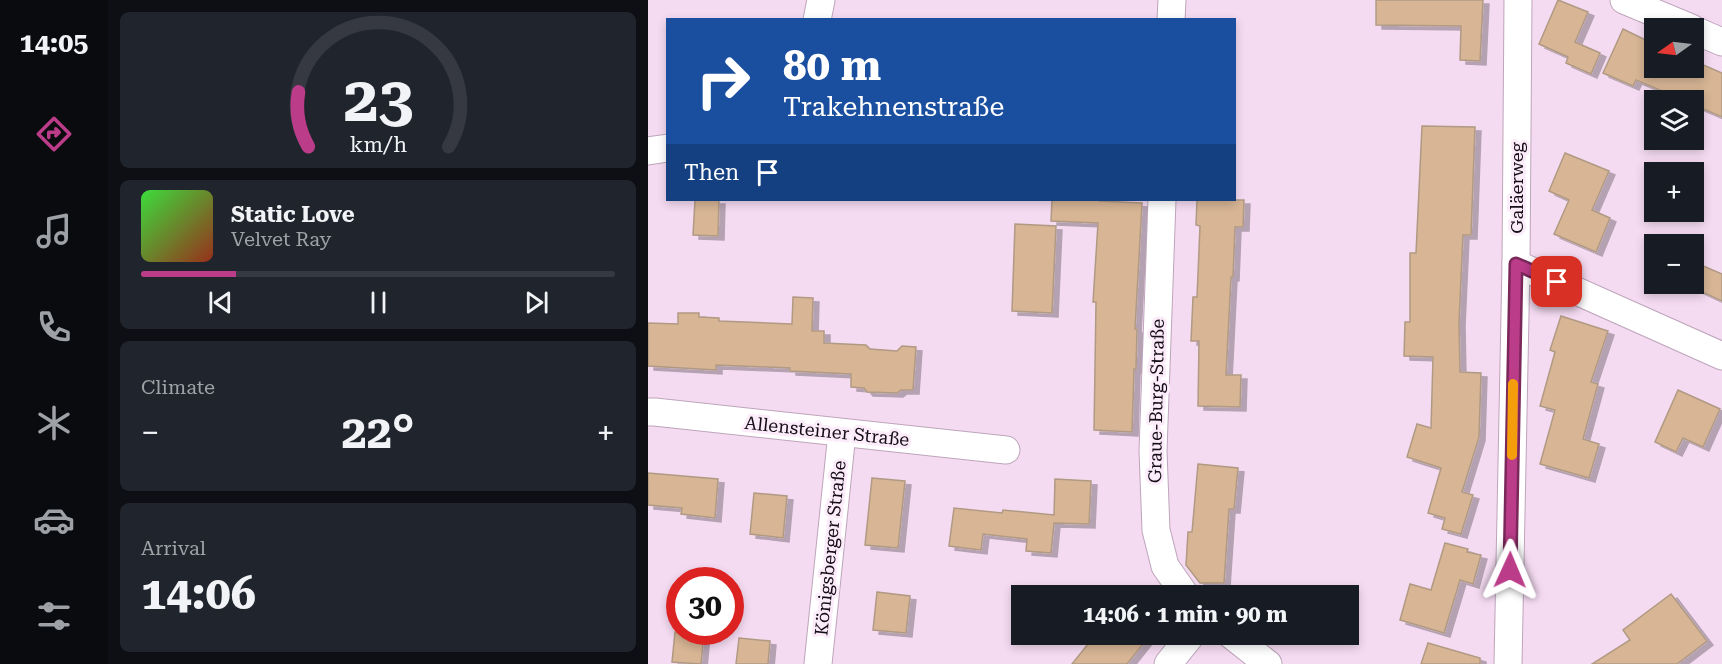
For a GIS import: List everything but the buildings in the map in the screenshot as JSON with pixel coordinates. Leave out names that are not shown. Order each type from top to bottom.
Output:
[{"type":"street","points":[[817,18],[821,0]]},
{"type":"street","points":[[1171,18],[1172,0]]},
{"type":"street","name":"Galäerweg","points":[[1508,664],[1516,264],[1518,0]]},
{"type":"street","points":[[1624,0],[1666,18]]},
{"type":"street","points":[[1704,34],[1722,42]]},
{"type":"street","points":[[648,151],[666,148]]},
{"type":"street","name":"Graue-Burg-Straße","points":[[1162,201],[1153,451],[1156,530],[1165,566],[1178,585]]},
{"type":"street","points":[[1516,264],[1722,356]]},
{"type":"street","name":"Allensteiner Straße","points":[[648,412],[1006,450]]},
{"type":"street","name":"Königsberger Straße","points":[[818,664],[842,433]]},
{"type":"street","points":[[1168,664],[1183,645]]},
{"type":"street","points":[[1244,645],[1268,664]]},
{"type":"slow traffic","points":[[1512,455],[1513,384]]},
{"type":"route","points":[[1510,570],[1516,264],[1557,282]]}]
